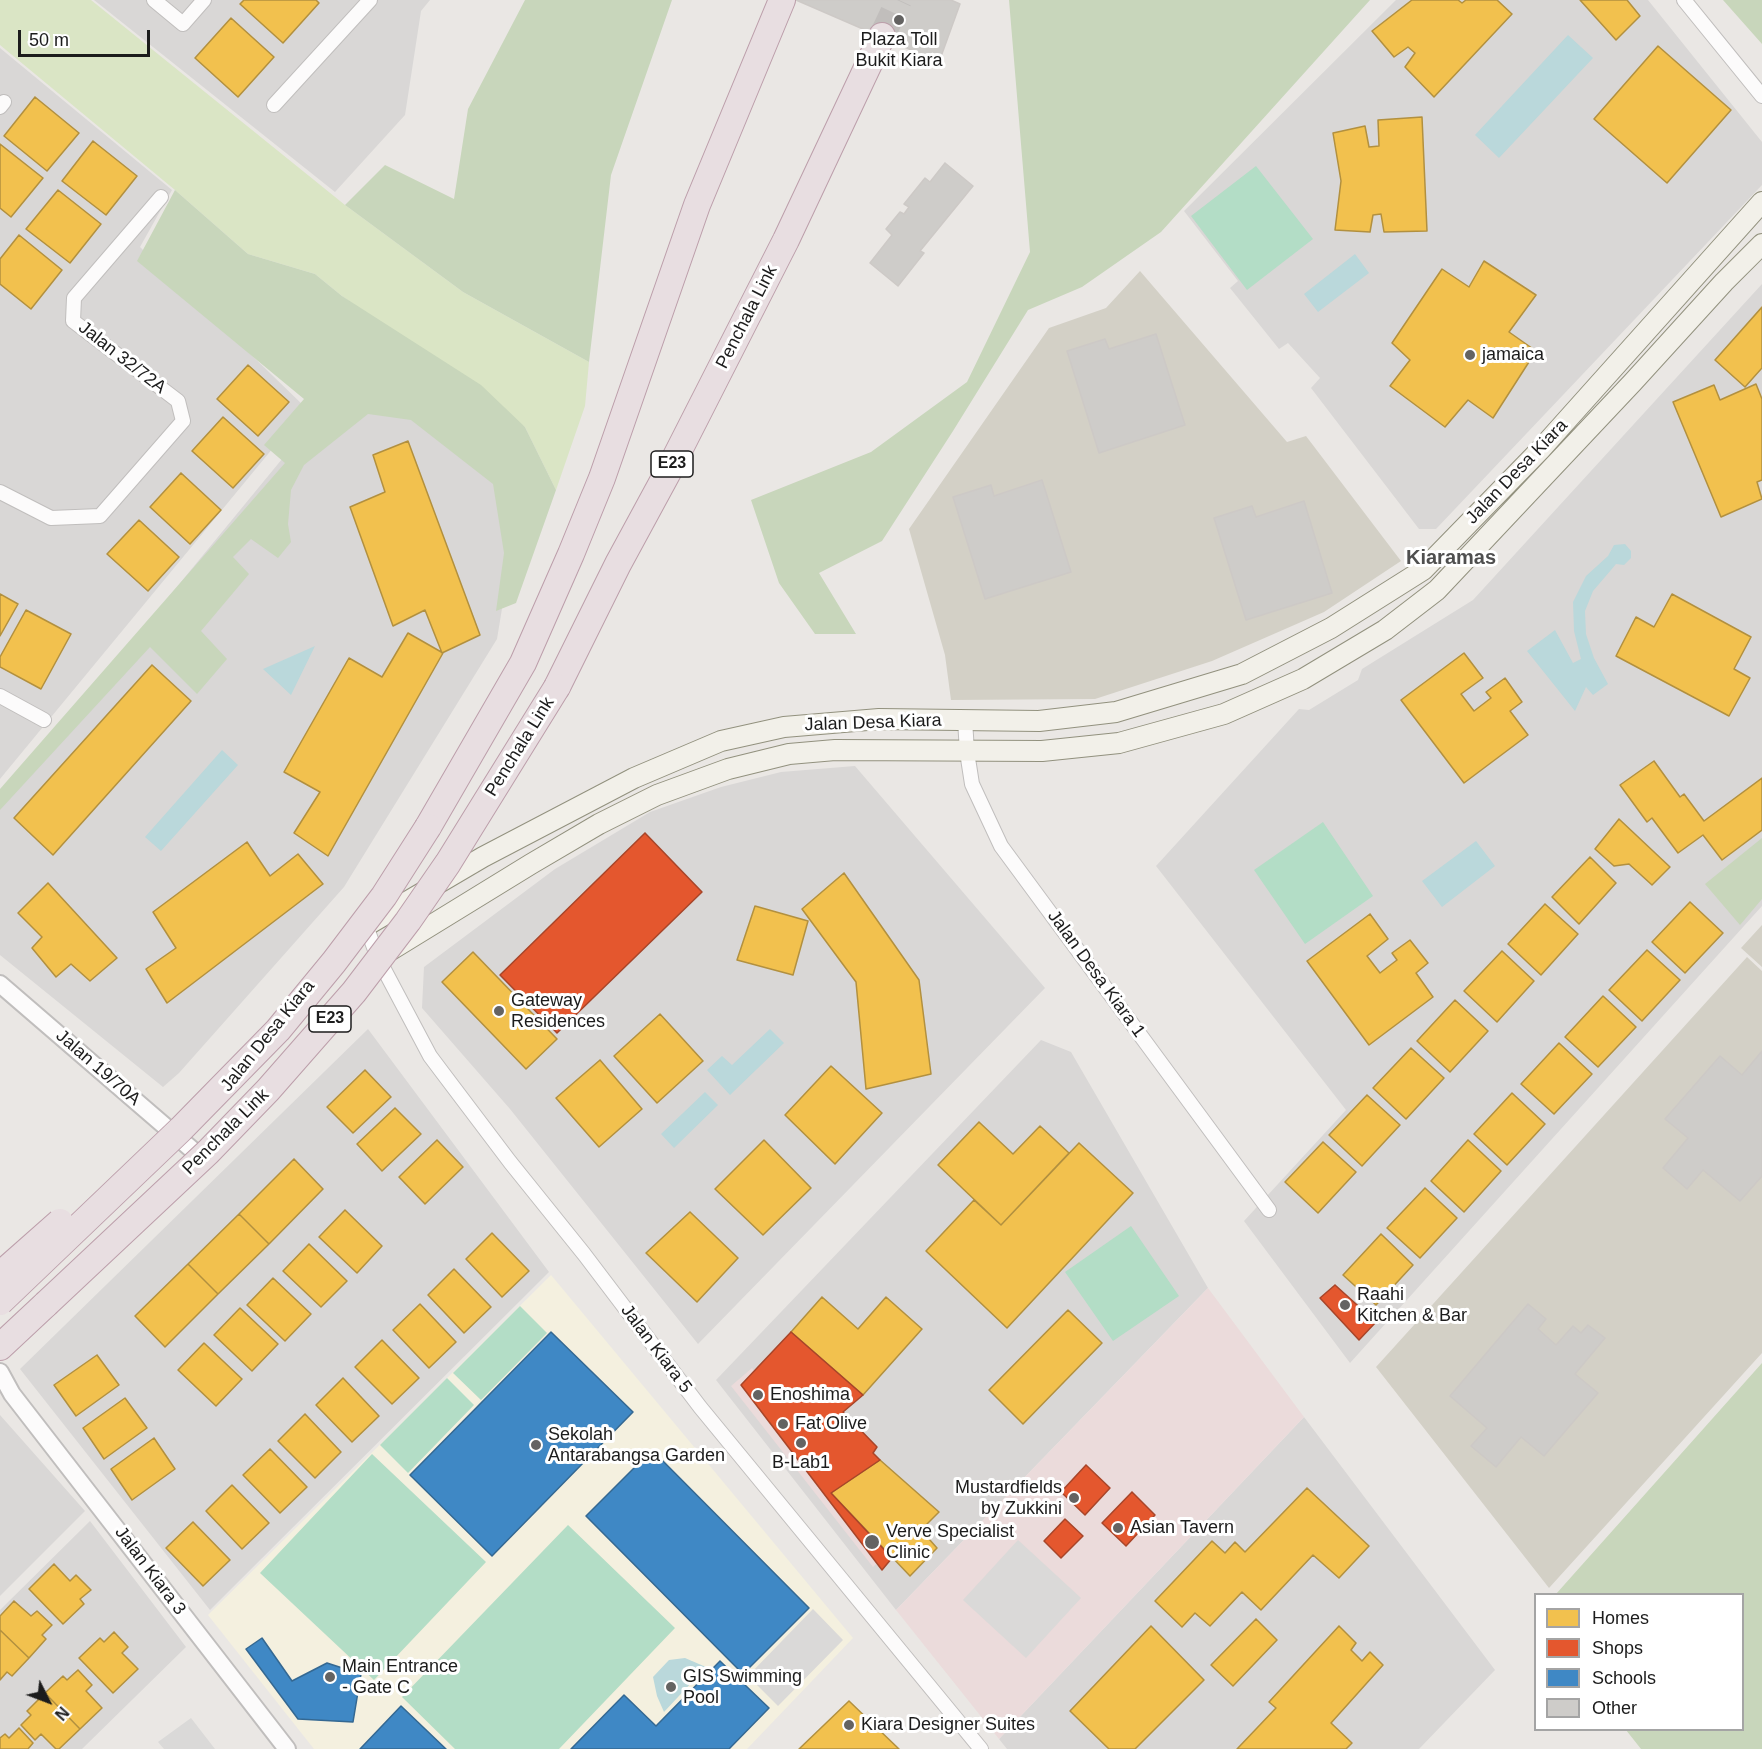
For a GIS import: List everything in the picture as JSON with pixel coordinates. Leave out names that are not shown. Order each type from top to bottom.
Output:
[{"type":"highway","name":"Penchala Link","points":[[428,828],[523,663],[571,554],[602,478],[697,205],[782,0]]},
{"type":"highway","name":"Penchala Link","points":[[0,1347],[208,1152],[268,1090],[354,992],[408,921],[448,863],[557,687],[786,240],[882,36]]},
{"type":"highway","points":[[0,1275],[142,1148],[255,1035],[344,934],[428,828]]},
{"type":"highway","points":[[0,1302],[181,1129],[278,1030],[384,896],[428,828]]},
{"type":"main road","name":"Jalan Desa Kiara","points":[[0,1332],[189,1147],[307,987],[366,926],[483,857],[634,777],[721,741],[784,727],[879,719],[1039,721],[1116,712],[1242,674],[1331,628],[1423,570],[1540,450],[1762,202]]},
{"type":"main road","name":"Jalan Desa Kiara","points":[[0,1309],[269,1077],[378,958],[598,824],[657,795],[728,770],[789,754],[835,750],[1042,751],[1119,743],[1224,714],[1303,679],[1384,630],[1437,590],[1762,244]]},
{"type":"street","points":[[154,0],[183,24],[204,0]]},
{"type":"street","points":[[274,105],[370,0]]},
{"type":"street","points":[[1684,0],[1762,96]]},
{"type":"street","name":"Jalan 32/72A","points":[[0,492],[51,518],[100,516],[183,421],[178,401],[73,321],[74,298],[161,196]]},
{"type":"street","points":[[0,696],[44,720]]},
{"type":"street","name":"Jalan Desa Kiara 1","points":[[965,720],[972,784],[1001,846],[1269,1210]]},
{"type":"street","name":"Jalan Kiara 5","points":[[366,926],[378,958],[430,1056],[482,1126],[584,1254],[700,1407],[981,1749]]},
{"type":"street","name":"Jalan 19/70A","points":[[0,984],[189,1147]]},
{"type":"street","name":"Jalan Kiara 3","points":[[0,1372],[6,1389],[287,1749]]},
{"type":"shaded area","points":[[94,0],[430,0],[421,11],[405,115],[335,192]]},
{"type":"shaded area","points":[[1396,0],[1648,0],[1762,142],[1762,185],[1436,529],[1419,529],[1311,388],[1320,378],[1288,343],[1279,349],[1230,288],[1238,281],[1184,211]]},
{"type":"shaded area","points":[[0,48],[172,190],[140,247],[306,408],[0,779]]},
{"type":"shaded area","points":[[1140,271],[1287,442],[1306,436],[1401,561],[1324,612],[1212,661],[1095,699],[951,700],[945,655],[909,529],[1049,328],[1106,308]]},
{"type":"shaded area","points":[[1762,284],[1762,906],[1350,1363],[1244,1221],[1346,1110],[1156,866],[1299,709],[1309,710],[1358,680],[1362,669],[1473,600]]},
{"type":"shaded area","points":[[402,394],[525,469],[497,639],[344,887],[179,1073],[163,1087],[0,955],[0,802],[296,442]]},
{"type":"shaded area","points":[[855,766],[1045,988],[698,1344],[510,1109],[422,1008],[424,967],[555,869],[650,812],[721,787],[781,772]]},
{"type":"shaded area","points":[[1762,925],[1762,967],[1741,948]]},
{"type":"shaded area","points":[[1747,957],[1762,971],[1762,1353],[1549,1588],[1376,1367]]},
{"type":"shaded area","points":[[368,1029],[549,1272],[210,1610],[20,1369]]},
{"type":"shaded area","points":[[1041,1040],[1071,1052],[1208,1288],[896,1610],[716,1380]]},
{"type":"shaded area","name":"Sekolah Antarabangsa Garden","points":[[551,1275],[853,1638],[747,1749],[314,1749],[208,1615]]},
{"type":"shaded area","points":[[1208,1288],[1304,1417],[999,1739],[896,1610]]},
{"type":"shaded area","points":[[752,1368],[896,1546],[873,1567],[731,1386]]},
{"type":"shaded area","points":[[0,1415],[85,1511],[0,1596]]},
{"type":"shaded area","points":[[1304,1417],[1495,1670],[1419,1749],[1007,1749],[999,1739]]},
{"type":"shaded area","points":[[90,1521],[186,1647],[82,1749],[0,1749],[0,1610]]},
{"type":"shaded area","points":[[1018,1540],[1081,1598],[1026,1658],[963,1600]]},
{"type":"shaded area","points":[[813,1609],[843,1640],[778,1706],[748,1676]]},
{"type":"shaded area","points":[[191,1718],[215,1749],[164,1749],[158,1742]]},
{"type":"green space","points":[[0,0],[91,0],[345,205],[463,292],[589,362],[585,406],[556,490],[525,427],[342,296],[315,274],[248,254],[175,190],[0,45]]},
{"type":"green space","points":[[525,0],[672,0],[611,175],[589,362],[463,292],[345,205],[385,165],[454,199],[468,109]]},
{"type":"green space","points":[[1009,0],[1370,0],[1161,232],[1082,287],[1028,310],[882,541],[819,573],[856,634],[815,634],[779,583],[751,500],[871,452],[967,382],[1030,252]]},
{"type":"green space","points":[[1723,0],[1762,0],[1762,44]]},
{"type":"green space","points":[[1256,166],[1313,239],[1247,290],[1191,216]]},
{"type":"green space","points":[[175,190],[248,254],[315,274],[342,296],[481,385],[525,427],[556,490],[516,603],[496,611],[504,553],[493,484],[411,420],[368,414],[304,465],[291,490],[288,524],[291,542],[278,558],[251,539],[233,557],[249,574],[201,631],[227,659],[197,694],[150,647],[0,810],[0,789],[285,463],[264,445],[304,399],[137,261]]},
{"type":"green space","points":[[1323,822],[1373,896],[1305,944],[1254,870]]},
{"type":"green space","points":[[1762,838],[1762,899],[1740,925],[1705,884]]},
{"type":"green space","points":[[1131,1226],[1179,1296],[1113,1341],[1065,1272]]},
{"type":"green space","points":[[520,1306],[547,1333],[481,1400],[453,1373]]},
{"type":"green space","points":[[1762,1363],[1762,1749],[1641,1749],[1627,1731],[1744,1731],[1744,1593],[1557,1593]]},
{"type":"green space","points":[[447,1378],[474,1405],[408,1473],[380,1445]]},
{"type":"green space","points":[[372,1454],[486,1562],[374,1680],[260,1573]]},
{"type":"green space","points":[[568,1525],[675,1628],[559,1749],[455,1749],[402,1697]]},
{"type":"water","points":[[1568,35],[1593,58],[1499,158],[1475,135]]},
{"type":"water","points":[[1355,254],[1369,273],[1318,312],[1304,294]]},
{"type":"water","points":[[1625,544],[1631,551],[1631,558],[1624,565],[1616,564],[1593,591],[1585,611],[1586,634],[1594,658],[1608,684],[1593,695],[1586,687],[1575,711],[1527,651],[1555,630],[1573,663],[1581,659],[1574,631],[1573,602],[1586,576],[1608,556],[1614,545]]},
{"type":"water","points":[[315,646],[291,695],[263,669]]},
{"type":"water","points":[[222,750],[238,765],[161,851],[145,837]]},
{"type":"water","points":[[1476,841],[1495,866],[1442,907],[1422,881]]},
{"type":"water","points":[[770,1029],[784,1043],[730,1095],[707,1070],[722,1056],[732,1065]]},
{"type":"water","points":[[705,1092],[718,1105],[674,1148],[661,1134]]},
{"type":"water","name":"GIS Swimming Pool","points":[[685,1658],[706,1667],[664,1712],[657,1696],[653,1677],[669,1660]]},
{"type":"building: Homes","points":[[244,0],[316,0],[319,3],[283,43],[240,4]]},
{"type":"building: Homes","points":[[1412,0],[1458,0],[1462,3],[1466,0],[1497,0],[1512,14],[1434,97],[1405,67],[1415,53],[1408,47],[1394,57],[1372,31]]},
{"type":"building: Homes","points":[[1580,0],[1627,0],[1640,16],[1616,40]]},
{"type":"building: Homes","points":[[231,18],[274,57],[238,97],[195,58]]},
{"type":"building: Homes","points":[[1658,46],[1731,110],[1667,183],[1594,119]]},
{"type":"building: Homes","points":[[35,97],[79,133],[47,171],[4,136]]},
{"type":"building: Homes","points":[[1422,117],[1427,231],[1384,232],[1381,214],[1373,215],[1370,232],[1335,230],[1341,181],[1333,133],[1365,126],[1369,147],[1379,146],[1378,120]]},
{"type":"building: Homes","points":[[93,141],[137,176],[106,215],[62,181]]},
{"type":"building: Homes","points":[[0,144],[43,178],[11,217],[0,208]]},
{"type":"building: Homes","points":[[58,190],[101,224],[70,263],[26,229]]},
{"type":"building: Homes","points":[[19,235],[62,270],[31,309],[0,284],[0,259]]},
{"type":"building: Homes","points":[[1484,261],[1536,295],[1509,332],[1536,351],[1493,418],[1468,400],[1445,427],[1390,386],[1410,360],[1392,343],[1442,269],[1469,287]]},
{"type":"building: Homes","points":[[1762,307],[1762,368],[1745,387],[1715,360]]},
{"type":"building: Homes","points":[[248,365],[289,402],[258,436],[217,399]]},
{"type":"building: Homes","points":[[1756,384],[1762,399],[1762,480],[1757,482],[1762,499],[1721,517],[1673,402],[1714,385],[1720,400]]},
{"type":"building: Homes","points":[[223,417],[264,454],[233,488],[192,451]]},
{"type":"building: Homes","points":[[408,441],[480,635],[442,653],[425,610],[393,626],[350,507],[385,492],[373,455]]},
{"type":"building: Homes","points":[[181,473],[221,510],[190,544],[150,507]]},
{"type":"building: Homes","points":[[139,520],[179,557],[148,591],[107,554]]},
{"type":"building: Homes","points":[[0,594],[18,604],[0,636]]},
{"type":"building: Homes","points":[[1672,594],[1751,637],[1734,669],[1750,678],[1729,716],[1616,656],[1636,617],[1654,627]]},
{"type":"building: Homes","points":[[26,610],[71,634],[41,689],[0,667],[0,657]]},
{"type":"building: Homes","points":[[408,633],[443,653],[328,856],[294,833],[320,792],[284,772],[349,658],[382,677]]},
{"type":"building: Homes","points":[[1464,653],[1483,678],[1461,694],[1474,711],[1491,698],[1486,692],[1505,678],[1522,702],[1510,711],[1528,735],[1464,783],[1401,700]]},
{"type":"building: Homes","points":[[152,665],[191,701],[53,855],[14,818]]},
{"type":"building: Homes","points":[[1654,761],[1680,797],[1684,794],[1704,821],[1762,778],[1762,830],[1722,860],[1703,835],[1678,853],[1652,818],[1647,822],[1620,785]]},
{"type":"building: Homes","points":[[1619,819],[1670,867],[1652,885],[1629,864],[1614,866],[1595,849]]},
{"type":"building: Homes","points":[[247,842],[270,876],[298,854],[323,884],[167,1003],[146,969],[176,948],[153,912]]},
{"type":"building: Homes","points":[[1590,857],[1616,883],[1579,924],[1552,897]]},
{"type":"building: Homes","points":[[844,873],[919,980],[931,1074],[866,1089],[856,982],[802,909]]},
{"type":"building: Homes","points":[[48,883],[117,958],[90,981],[71,964],[56,977],[32,948],[42,937],[18,913]]},
{"type":"building: Homes","points":[[1690,902],[1723,933],[1685,973],[1652,942]]},
{"type":"building: Homes","points":[[1545,904],[1578,934],[1541,975],[1508,944]]},
{"type":"building: Homes","points":[[755,906],[808,921],[793,975],[737,960]]},
{"type":"building: Homes","points":[[1370,914],[1388,939],[1367,956],[1380,973],[1397,960],[1392,953],[1410,940],[1428,963],[1416,973],[1433,997],[1369,1045],[1307,961]]},
{"type":"building: Homes","points":[[1647,950],[1680,980],[1642,1021],[1609,990]]},
{"type":"building: Homes","points":[[1502,951],[1534,981],[1497,1022],[1464,991]]},
{"type":"building: Homes","name":"Gateway Residences","points":[[473,952],[557,1039],[526,1069],[442,982]]},
{"type":"building: Homes","points":[[1603,996],[1636,1027],[1598,1067],[1565,1037]]},
{"type":"building: Homes","points":[[1455,1000],[1488,1031],[1450,1072],[1417,1041]]},
{"type":"building: Homes","points":[[660,1014],[703,1061],[657,1103],[614,1056]]},
{"type":"building: Homes","points":[[1559,1043],[1592,1074],[1554,1114],[1521,1084]]},
{"type":"building: Homes","points":[[1411,1048],[1444,1078],[1406,1119],[1373,1088]]},
{"type":"building: Homes","points":[[600,1060],[642,1109],[599,1147],[556,1098]]},
{"type":"building: Homes","points":[[831,1066],[882,1113],[835,1164],[785,1115]]},
{"type":"building: Homes","points":[[365,1070],[391,1097],[353,1133],[327,1107]]},
{"type":"building: Homes","points":[[1512,1093],[1545,1124],[1507,1165],[1474,1134]]},
{"type":"building: Homes","points":[[1367,1095],[1400,1125],[1362,1166],[1329,1135]]},
{"type":"building: Homes","points":[[395,1108],[421,1134],[382,1171],[357,1144]]},
{"type":"building: Homes","points":[[979,1122],[1013,1154],[1040,1126],[1069,1153],[1001,1225],[938,1165]]},
{"type":"building: Homes","points":[[437,1140],[463,1167],[425,1204],[399,1177]]},
{"type":"building: Homes","points":[[764,1140],[811,1188],[763,1235],[715,1189]]},
{"type":"building: Homes","points":[[1468,1140],[1501,1171],[1464,1212],[1431,1181]]},
{"type":"building: Homes","points":[[1323,1142],[1356,1172],[1318,1213],[1285,1182]]},
{"type":"building: Homes","points":[[1079,1143],[1133,1193],[1007,1328],[926,1251],[974,1200],[1001,1225]]},
{"type":"building: Homes","points":[[294,1159],[323,1189],[269,1244],[239,1214]]},
{"type":"building: Homes","points":[[1425,1188],[1457,1218],[1420,1258],[1387,1228]]},
{"type":"building: Homes","points":[[345,1210],[382,1246],[357,1273],[319,1237]]},
{"type":"building: Homes","points":[[690,1212],[738,1258],[697,1302],[646,1253]]},
{"type":"building: Homes","points":[[239,1214],[269,1244],[218,1294],[188,1264]]},
{"type":"building: Homes","points":[[492,1233],[529,1271],[502,1297],[466,1259]]},
{"type":"building: Homes","points":[[1381,1234],[1413,1265],[1376,1305],[1343,1275]]},
{"type":"building: Homes","points":[[309,1244],[347,1281],[321,1307],[283,1271]]},
{"type":"building: Homes","points":[[188,1264],[218,1294],[165,1347],[135,1316]]},
{"type":"building: Homes","points":[[454,1269],[491,1307],[464,1333],[428,1295]]},
{"type":"building: Homes","points":[[273,1278],[311,1314],[285,1341],[247,1305]]},
{"type":"building: Homes","points":[[822,1297],[858,1329],[886,1297],[922,1329],[863,1395],[791,1332]]},
{"type":"building: Homes","points":[[420,1304],[456,1342],[429,1368],[393,1330]]},
{"type":"building: Homes","points":[[240,1308],[278,1344],[252,1371],[214,1335]]},
{"type":"building: Homes","points":[[1068,1310],[1102,1343],[1023,1424],[989,1390]]},
{"type":"building: Homes","points":[[382,1340],[419,1378],[392,1404],[355,1367]]},
{"type":"building: Homes","points":[[204,1343],[242,1379],[216,1406],[178,1370]]},
{"type":"building: Homes","points":[[97,1355],[119,1385],[76,1416],[54,1385]]},
{"type":"building: Homes","points":[[343,1378],[379,1416],[352,1442],[316,1405]]},
{"type":"building: Homes","points":[[125,1398],[147,1428],[104,1459],[83,1428]]},
{"type":"building: Homes","points":[[305,1414],[341,1452],[315,1478],[278,1441]]},
{"type":"building: Homes","points":[[154,1438],[175,1469],[132,1500],[111,1469]]},
{"type":"building: Homes","points":[[270,1449],[307,1487],[280,1513],[243,1475]]},
{"type":"building: Homes","points":[[880,1460],[939,1512],[921,1530],[937,1548],[910,1576],[831,1493]]},
{"type":"building: Homes","points":[[232,1485],[269,1523],[242,1549],[206,1511]]},
{"type":"building: Homes","points":[[1307,1488],[1369,1546],[1339,1578],[1313,1555],[1261,1610],[1242,1592],[1210,1626],[1195,1613],[1182,1627],[1155,1601],[1212,1541],[1225,1553],[1235,1542],[1245,1552]]},
{"type":"building: Homes","points":[[193,1522],[230,1560],[203,1586],[166,1548]]},
{"type":"building: Homes","points":[[54,1564],[70,1581],[76,1575],[91,1590],[80,1599],[84,1604],[63,1624],[29,1589]]},
{"type":"building: Homes","points":[[14,1601],[31,1616],[37,1611],[52,1625],[42,1635],[46,1639],[29,1658],[0,1630],[0,1616]]},
{"type":"building: Homes","points":[[1256,1619],[1277,1640],[1233,1686],[1211,1665]]},
{"type":"building: Homes","points":[[1151,1626],[1204,1680],[1135,1749],[1109,1749],[1070,1711]]},
{"type":"building: Homes","points":[[1339,1626],[1356,1643],[1351,1650],[1362,1661],[1370,1652],[1383,1665],[1331,1723],[1352,1743],[1346,1749],[1237,1749],[1276,1708],[1269,1702]]},
{"type":"building: Homes","points":[[0,1630],[29,1658],[12,1676],[7,1672],[0,1680]]},
{"type":"building: Homes","points":[[114,1632],[128,1647],[122,1653],[138,1669],[113,1693],[79,1658],[100,1638],[104,1642]]},
{"type":"building: Homes","points":[[78,1670],[92,1685],[86,1691],[102,1708],[80,1729],[45,1693],[63,1676],[67,1680]]},
{"type":"building: Homes","points":[[45,1693],[80,1729],[59,1749],[56,1749],[41,1734],[35,1740],[21,1725],[31,1715],[27,1711]]},
{"type":"building: Homes","name":"Kiara Designer Suites","points":[[849,1701],[899,1749],[799,1749]]},
{"type":"building: Homes","points":[[19,1728],[33,1743],[28,1749],[0,1749],[0,1738],[5,1734],[9,1738]]},
{"type":"building: Shops","points":[[645,833],[702,892],[557,1033],[500,975]]},
{"type":"building: Shops","points":[[1335,1285],[1376,1322],[1359,1340],[1320,1298]]},
{"type":"building: Shops","points":[[791,1332],[863,1395],[843,1412],[877,1447],[873,1453],[880,1460],[831,1493],[892,1558],[882,1570],[741,1385]]},
{"type":"building: Shops","points":[[1086,1465],[1110,1488],[1085,1515],[1061,1492]]},
{"type":"building: Shops","points":[[1132,1492],[1155,1515],[1126,1546],[1102,1523]]},
{"type":"building: Shops","points":[[1065,1519],[1083,1536],[1061,1558],[1044,1541]]},
{"type":"building: Schools","points":[[551,1332],[633,1412],[492,1556],[410,1475]]},
{"type":"building: Schools","points":[[652,1450],[809,1608],[743,1674],[586,1516]]},
{"type":"building: Schools","name":"Main Entrance - Gate C","points":[[262,1638],[292,1681],[327,1663],[361,1674],[353,1722],[298,1719],[246,1649]]},
{"type":"building: Schools","points":[[720,1661],[769,1708],[729,1749],[571,1749],[624,1695],[656,1726]]},
{"type":"building: Schools","points":[[401,1706],[446,1749],[360,1749]]},
{"type":"building: Other","name":"Plaza Toll Bukit Kiara","points":[[796,0],[951,0],[960,4],[939,62]]},
{"type":"building: Other","points":[[945,163],[973,186],[920,251],[924,253],[898,286],[870,263],[892,235],[886,229],[900,212],[904,214],[909,207],[904,204],[925,178],[930,182]]},
{"type":"building: Other","points":[[1156,334],[1185,425],[1099,453],[1067,351],[1105,339],[1109,349]]},
{"type":"building: Other","points":[[1042,480],[1071,572],[985,599],[953,497],[991,485],[994,496]]},
{"type":"building: Other","points":[[1304,501],[1332,593],[1246,620],[1214,518],[1252,506],[1256,517]]},
{"type":"building: Other","points":[[1762,1051],[1762,1176],[1740,1201],[1703,1170],[1687,1189],[1663,1168],[1688,1138],[1665,1119],[1720,1056],[1742,1075]]},
{"type":"building: Other","points":[[1528,1304],[1546,1319],[1538,1329],[1556,1345],[1573,1326],[1581,1333],[1588,1325],[1605,1338],[1575,1374],[1598,1393],[1544,1456],[1521,1437],[1496,1467],[1471,1446],[1487,1428],[1450,1396]]},
{"type":"tunnel","points":[[882,36],[899,0]]},
{"type":"place","name":"Plaza Toll Bukit Kiara","points":[[899,20]]},
{"type":"place","name":"jamaica","points":[[1470,355]]},
{"type":"place","name":"Gateway Residences","points":[[499,1011]]},
{"type":"place","name":"Raahi Kitchen & Bar","points":[[1345,1305]]},
{"type":"place","name":"Enoshima","points":[[758,1395]]},
{"type":"place","name":"Fat Olive","points":[[783,1424]]},
{"type":"place","name":"B-Lab1","points":[[801,1443]]},
{"type":"place","name":"Sekolah Antarabangsa Garden","points":[[536,1445]]},
{"type":"place","name":"Mustardfields by Zukkini","points":[[1074,1498]]},
{"type":"place","name":"Asian Tavern","points":[[1118,1528]]},
{"type":"place","name":"Verve Specialist Clinic","points":[[872,1542]]},
{"type":"place","name":"Main Entrance - Gate C","points":[[330,1677]]},
{"type":"place","name":"GIS Swimming Pool","points":[[671,1687]]},
{"type":"place","name":"Kiara Designer Suites","points":[[849,1725]]},
{"type":"district","name":"Kiaramas","points":[[1451,558]]}]
